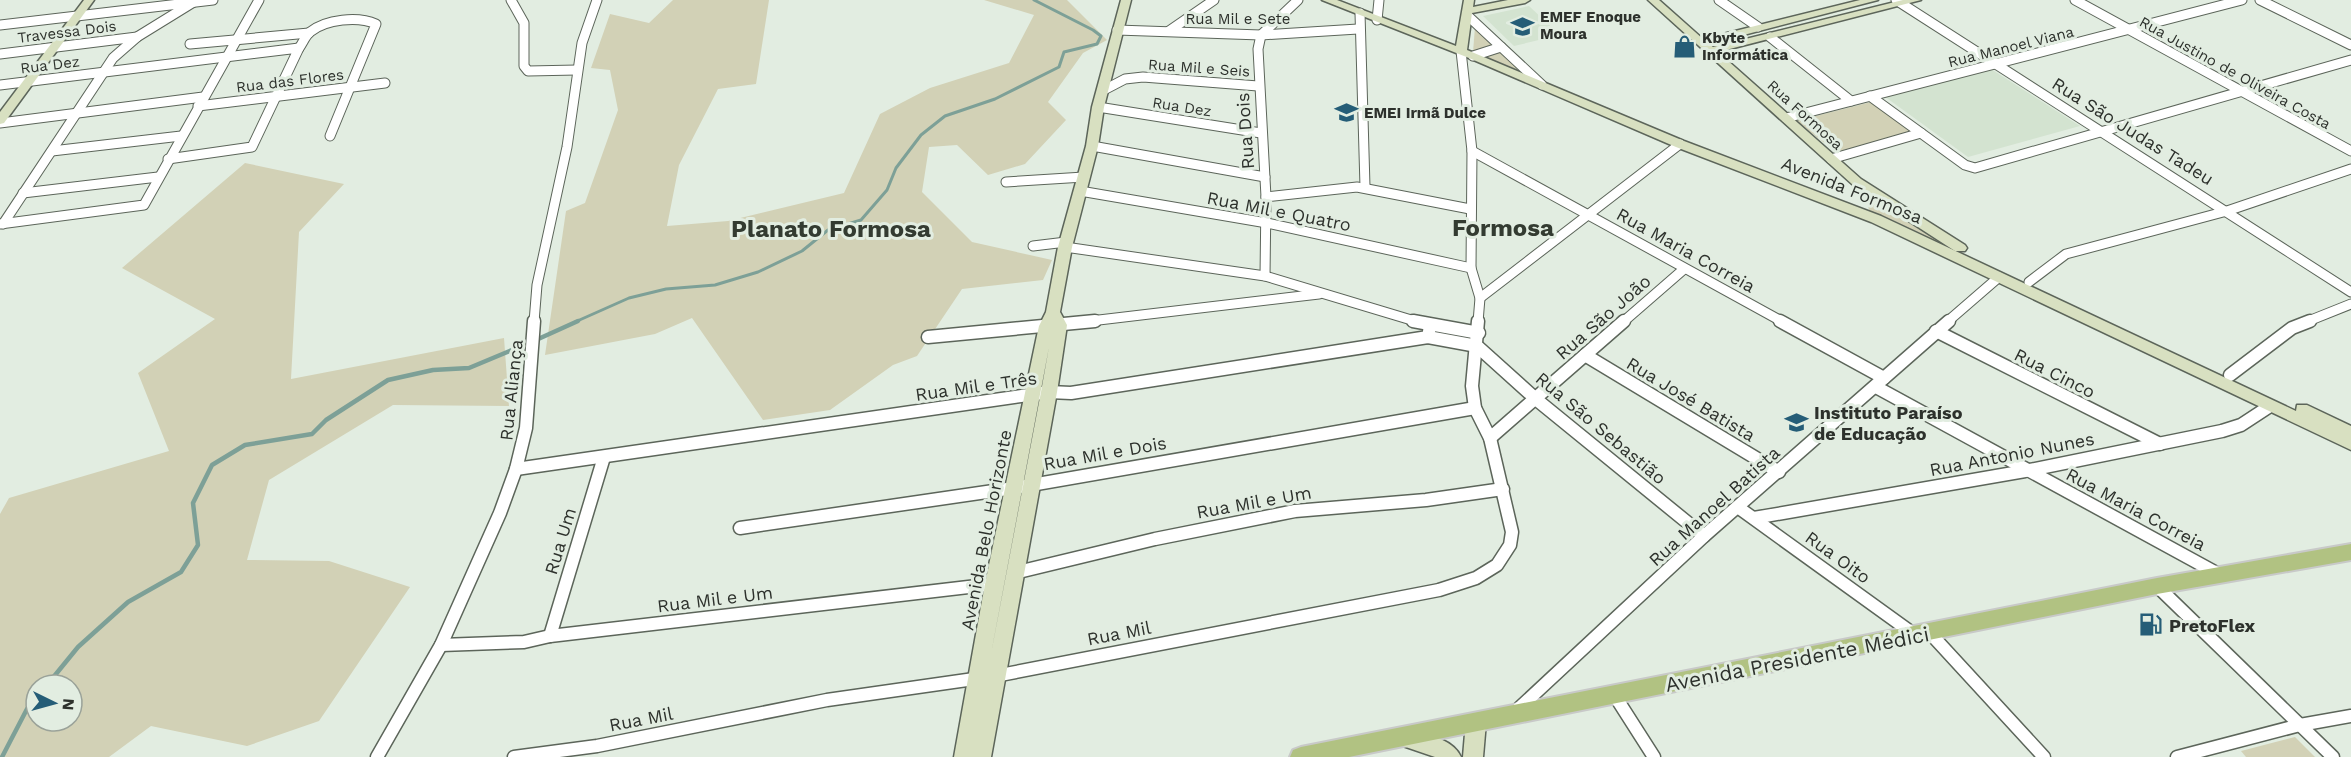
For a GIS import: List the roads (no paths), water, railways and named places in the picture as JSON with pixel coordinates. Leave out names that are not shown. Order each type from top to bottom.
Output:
[{"type":"main road","points":[[0,122],[89,0]]},
{"type":"main road","name":"Avenida Belo Horizonte","points":[[964,757],[994,584],[1049,392],[1053,321],[1065,245],[1092,146],[1098,107],[1126,0]]},
{"type":"main road","name":"Avenida Formosa","points":[[1327,0],[1467,53],[1680,144],[1946,246],[2029,282],[2351,444]]},
{"type":"main road","points":[[1467,53],[1468,9],[1525,0]]},
{"type":"main road","name":"Rua Formosa","points":[[1653,0],[1857,182]]},
{"type":"main road","points":[[1700,43],[1873,0]]},
{"type":"main road","points":[[1711,51],[1899,2],[1916,0]]},
{"type":"main road","name":"Avenida Formosa","points":[[1857,182],[1946,246],[1999,277],[2100,319]]},
{"type":"main road","points":[[1845,206],[1876,196]]},
{"type":"main road","name":"Avenida Belo Horizonte","points":[[981,757],[1014,573],[1032,395],[1053,321]]},
{"type":"main road","name":"Avenida Formosa","points":[[2187,360],[2230,375],[2351,433]]},
{"type":"main road","name":"Avenida Presidente Médici","points":[[1300,757],[1326,754],[2157,586],[2351,552]]},
{"type":"main road","name":"Avenida Presidente Médici","points":[[2293,563],[2351,557]]},
{"type":"main road","points":[[1473,757],[1476,723]]},
{"type":"main road","points":[[1404,738],[1437,747],[1451,757]]},
{"type":"street","points":[[0,25],[213,0]]},
{"type":"street","points":[[2,224],[144,205],[203,97],[239,40],[259,0]]},
{"type":"street","points":[[511,0],[524,15],[526,25],[524,66],[528,71],[577,70]]},
{"type":"street","name":"Rua Aliança","points":[[377,757],[441,645],[500,513],[516,469],[526,428],[537,285],[567,147],[582,43],[597,0]]},
{"type":"street","points":[[1169,32],[1214,0]]},
{"type":"street","points":[[1261,35],[1298,0]]},
{"type":"street","points":[[1377,20],[1379,0]]},
{"type":"street","points":[[1719,0],[1758,27]]},
{"type":"street","name":"Rua Justino de Oliveira Costa","points":[[2075,0],[2351,151]]},
{"type":"street","name":"Rua Manoel Viana","points":[[1786,118],[2130,31],[2242,0]]},
{"type":"street","points":[[2260,0],[2351,45]]},
{"type":"street","points":[[2,224],[113,58],[137,37],[195,1]]},
{"type":"street","name":"Rua São Judas Tadeu","points":[[1899,2],[2351,292]]},
{"type":"street","points":[[1468,9],[1502,47],[1542,85]]},
{"type":"street","points":[[1360,13],[1358,29],[1365,187]]},
{"type":"street","points":[[190,44],[309,33],[321,26],[345,21],[371,21],[376,24],[330,136]]},
{"type":"street","name":"Rua Mil e Sete","points":[[1117,30],[1261,35],[1358,29]]},
{"type":"street","points":[[168,159],[252,147],[299,48],[309,33]]},
{"type":"street","name":"Rua Dois","points":[[1261,35],[1258,86],[1267,223],[1265,276]]},
{"type":"street","name":"Travessa Dois","points":[[0,54],[137,37]]},
{"type":"street","points":[[1770,37],[1851,101]]},
{"type":"street","points":[[1467,53],[1502,47]]},
{"type":"street","name":"Rua Dez","points":[[0,85],[299,48]]},
{"type":"street","name":"Rua Mil","points":[[514,757],[597,746],[827,700],[995,676],[1462,583],[1494,568],[1506,556],[1512,543],[1512,532],[1490,438],[1475,408],[1472,368],[1478,339],[1480,298],[1471,268],[1472,151],[1467,53]]},
{"type":"street","points":[[1870,96],[1970,167],[2351,60]]},
{"type":"street","name":"Rua Mil e Seis","points":[[1104,90],[1125,79],[1143,77],[1258,86]]},
{"type":"street","name":"Rua das Flores","points":[[198,106],[385,83]]},
{"type":"street","points":[[0,122],[203,97]]},
{"type":"street","name":"Rua Dez","points":[[1098,107],[1261,133]]},
{"type":"street","points":[[1831,159],[1921,133]]},
{"type":"street","points":[[52,151],[181,136]]},
{"type":"street","points":[[1480,298],[1680,144]]},
{"type":"street","points":[[1092,146],[1265,177]]},
{"type":"street","name":"Rua Maria Correia","points":[[1472,151],[1684,269],[1880,383],[2025,471],[2222,576]]},
{"type":"street","points":[[2029,282],[2066,254],[2227,211],[2351,169]]},
{"type":"street","points":[[23,194],[158,177]]},
{"type":"street","points":[[1006,182],[1084,177]]},
{"type":"street","points":[[1266,197],[1365,187],[1470,209]]},
{"type":"street","name":"Rua Mil e Quatro","points":[[1080,191],[1267,223],[1471,268]]},
{"type":"street","points":[[1033,246],[1065,245],[1265,276],[1429,332],[1478,339]]},
{"type":"street","name":"Rua São João","points":[[1490,438],[1537,400],[1684,269]]},
{"type":"street","name":"Rua Manoel Batista","points":[[1509,717],[1704,536],[1739,508],[1999,277]]},
{"type":"street","points":[[928,337],[1053,321],[1323,294]]},
{"type":"street","points":[[2230,375],[2292,328],[2351,304]]},
{"type":"street","name":"Rua Cinco","points":[[1936,331],[2160,444]]},
{"type":"street","name":"Rua Mil e Três","points":[[516,469],[1049,392],[1094,390],[1429,332]]},
{"type":"street","name":"Rua São Sebastião","points":[[1478,339],[1537,400],[1704,536]]},
{"type":"street","name":"Rua José Batista","points":[[1585,355],[1779,472]]},
{"type":"street","name":"Rua Antonio Nunes","points":[[1754,518],[2025,471],[2160,444],[2241,425],[2270,405]]},
{"type":"street","name":"Rua Mil e Dois","points":[[740,528],[1022,487],[1475,408]]},
{"type":"street","name":"Rua Um","points":[[550,636],[604,457]]},
{"type":"street","name":"Rua Mil e Um","points":[[1014,573],[1155,539],[1294,511],[1426,500],[1503,489]]},
{"type":"street","name":"Rua Oito","points":[[1739,508],[1922,634],[2044,757]]},
{"type":"street","name":"Rua Mil e Um","points":[[441,645],[524,642],[550,636],[994,584]]},
{"type":"street","points":[[2157,586],[2333,757]]},
{"type":"street","points":[[1615,696],[1654,757]]},
{"type":"street","points":[[2177,757],[2301,725],[2351,717]]},
{"type":"waterway","points":[[575,322],[629,298],[666,289],[715,285],[758,272],[802,251],[828,230],[861,220],[887,190],[896,168],[921,135],[945,116],[995,99],[1059,67],[1064,52],[1097,44],[1101,36],[1093,30],[1034,0]]},
{"type":"waterway","points":[[536,340],[578,321]]},
{"type":"waterway","points":[[57,673],[78,647],[128,602],[181,572],[198,545],[193,503],[212,465],[245,445],[312,434],[326,420],[388,380],[433,370],[469,368],[529,343]]},
{"type":"waterway","points":[[2,757],[24,715]]},
{"type":"place","name":"EMEF Enoque Moura","points":[[1522,26]]},
{"type":"place","name":"Kbyte Informática","points":[[1684,47]]},
{"type":"place","name":"EMEI Irmã Dulce","points":[[1346,113]]},
{"type":"place","name":"Instituto Paraíso de Educação","points":[[1796,422]]},
{"type":"place","name":"PretoFlex","points":[[2151,625]]},
{"type":"district","name":"Formosa","points":[[1503,228]]},
{"type":"district","name":"Planato Formosa","points":[[831,229]]}]
